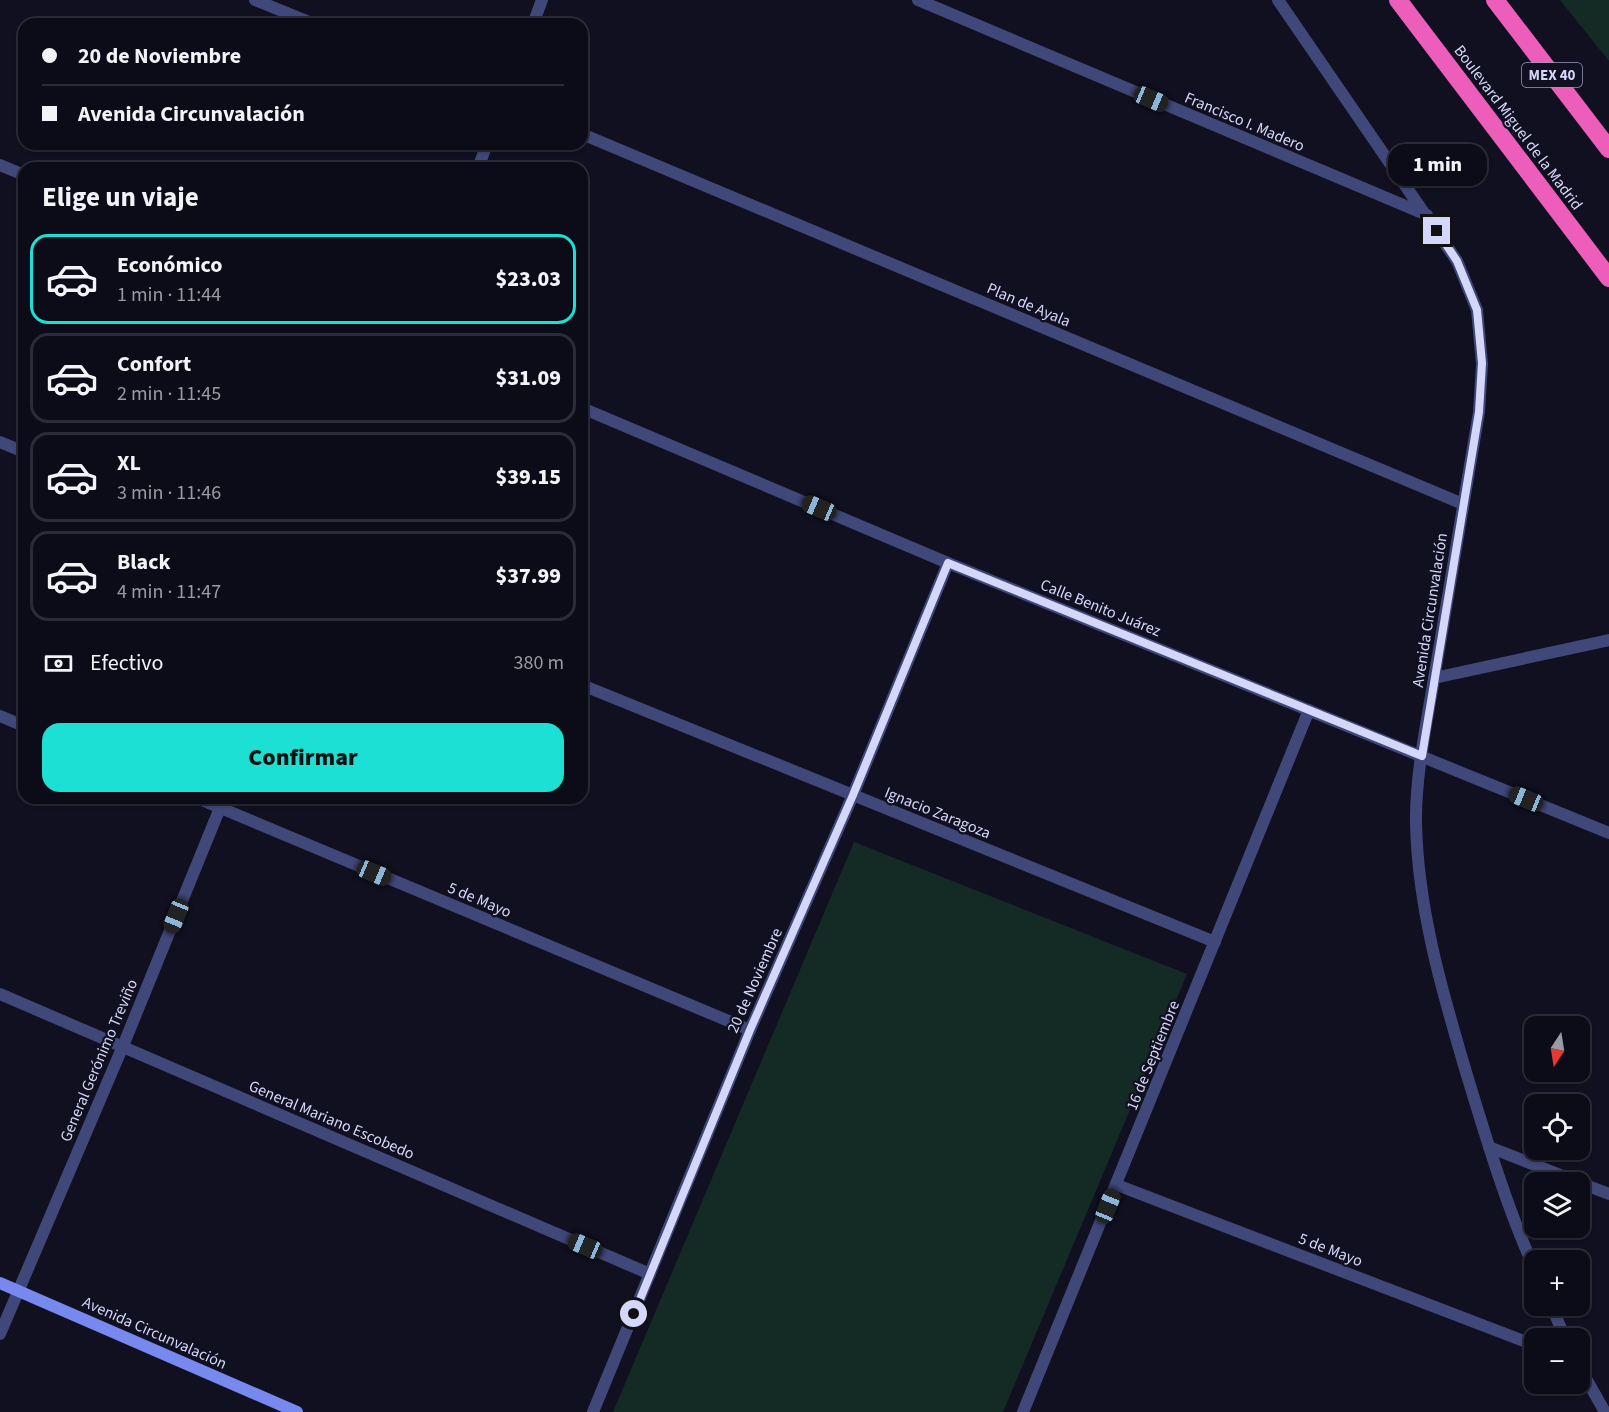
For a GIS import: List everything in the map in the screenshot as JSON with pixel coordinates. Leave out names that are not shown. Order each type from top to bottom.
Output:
[{"type":"highway","name":"Boulevard Miguel de la Madrid","points":[[1398,0],[1609,278]]},
{"type":"highway","name":"MEX 40","points":[[1495,0],[1609,149]]},
{"type":"street","points":[[255,0],[299,18]]},
{"type":"street","points":[[535,18],[542,0]]},
{"type":"street","name":"Francisco I. Madero","points":[[918,0],[1427,215]]},
{"type":"street","name":"Avenida Circunvalación","points":[[1278,0],[1457,261],[1477,310],[1482,363],[1479,412],[1434,678],[1422,756],[1416,821],[1419,877],[1430,939],[1448,1010],[1489,1147],[1526,1250]]},
{"type":"street","name":"Plan de Ayala","points":[[588,137],[1463,504]]},
{"type":"street","points":[[0,165],[18,172]]},
{"type":"street","name":"Calle Benito Juárez","points":[[588,411],[948,563],[1609,833]]},
{"type":"street","points":[[0,442],[18,450]]},
{"type":"street","name":"20 de Noviembre","points":[[593,1412],[750,1030],[853,795],[948,563]]},
{"type":"street","points":[[1434,678],[1609,640]]},
{"type":"street","name":"Ignacio Zaragoza","points":[[588,687],[1215,942]]},
{"type":"street","name":"16 de Septiembre","points":[[1023,1412],[1309,710]]},
{"type":"street","points":[[0,716],[18,724]]},
{"type":"street","name":"General Gerónimo Treviño","points":[[0,1334],[123,1046],[222,804]]},
{"type":"street","name":"5 de Mayo","points":[[224,804],[750,1030]]},
{"type":"street","name":"General Mariano Escobedo","points":[[0,994],[650,1274]]},
{"type":"street","points":[[1489,1147],[1553,1172]]},
{"type":"street","name":"5 de Mayo","points":[[1117,1185],[1524,1340]]},
{"type":"street","points":[[1590,1186],[1609,1194]]},
{"type":"street","name":"Avenida Circunvalación","points":[[0,1283],[297,1412]]},
{"type":"street","points":[[1590,1386],[1605,1412]]},
{"type":"green space","points":[[1560,0],[1609,0],[1609,61]]},
{"type":"green space","points":[[854,842],[1187,974],[1003,1412],[613,1412]]},
{"type":"route","points":[[634,1314],[750,1030],[853,795],[948,563],[1422,756],[1479,412],[1482,363],[1477,310],[1457,261],[1437,231]]}]
